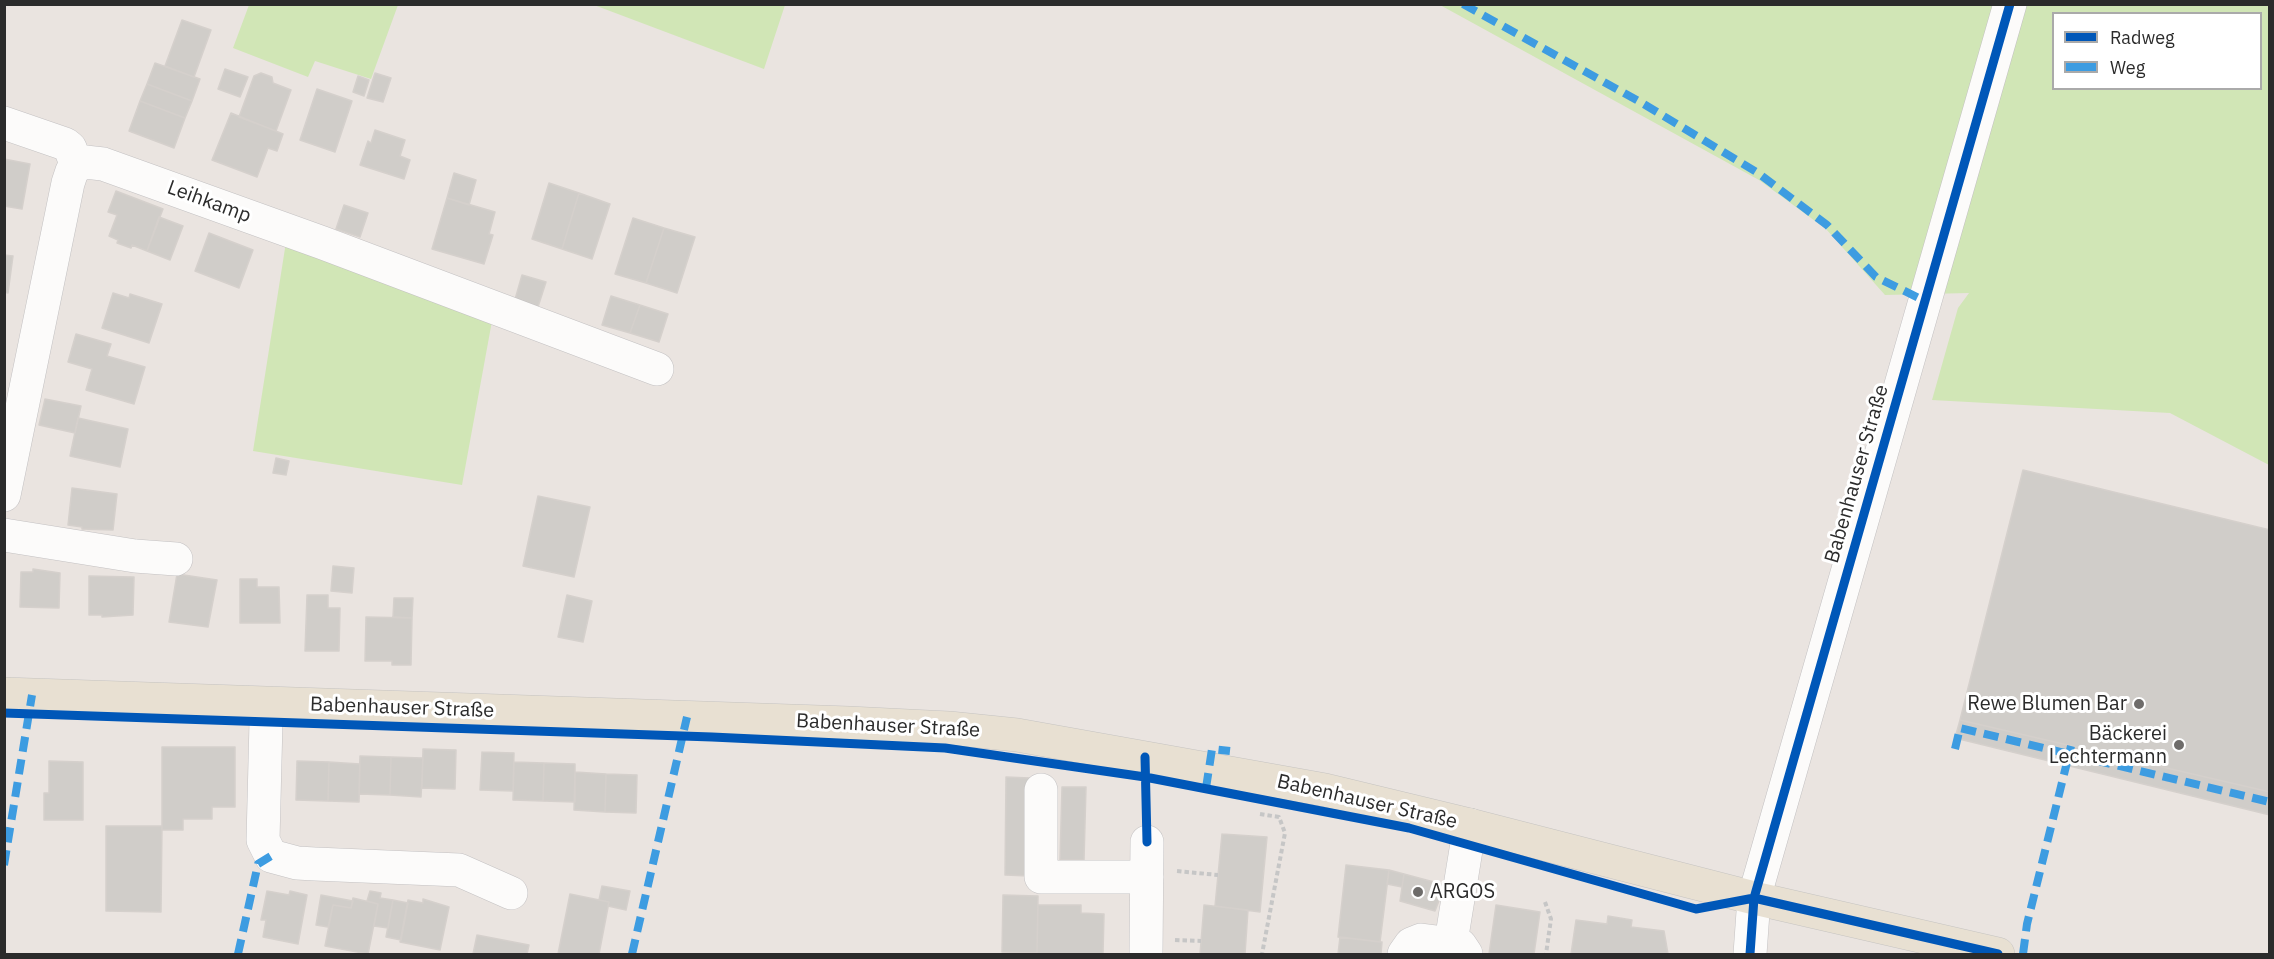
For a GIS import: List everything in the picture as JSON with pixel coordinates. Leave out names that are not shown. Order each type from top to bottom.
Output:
[{"type":"main road","name":"Babenhauser Straße","points":[[4,694],[849,723],[1017,735],[1325,790],[1754,898]]},
{"type":"main road","points":[[1754,898],[1998,954]]},
{"type":"street","name":"Babenhauser Straße","points":[[1750,954],[1754,898],[2010,4]]},
{"type":"street","points":[[4,123],[65,144],[70,148],[77,166],[72,171],[68,183],[4,495]]},
{"type":"street","name":"Leihkamp","points":[[77,166],[94,162],[113,168],[323,243],[657,369]]},
{"type":"street","points":[[4,535],[135,556],[176,559]]},
{"type":"street","points":[[258,704],[266,722],[262,840],[271,856],[315,864],[459,870],[511,893]]},
{"type":"street","points":[[1041,790],[1041,877],[1147,862],[1146,954]]},
{"type":"street","points":[[1404,954],[1411,944],[1421,940],[1459,948],[1470,825]]},
{"type":"path","points":[[1260,814],[1279,817],[1285,833],[1262,954]]},
{"type":"path","points":[[1147,862],[1218,875]]},
{"type":"path","points":[[1545,902],[1551,919],[1546,954]]},
{"type":"green space","points":[[249,4],[398,5],[371,79],[315,61],[308,77],[233,48]]},
{"type":"green space","points":[[594,5],[785,5],[764,69]]},
{"type":"green space","points":[[1440,5],[2269,5],[2269,465],[2170,413],[1932,400],[1958,308],[1969,293],[1885,295],[1826,229],[1759,180]]},
{"type":"green space","points":[[286,242],[492,321],[462,485],[253,451]]},
{"type":"building","points":[[182,20],[211,30],[194,77],[165,66]]},
{"type":"building","points":[[155,63],[200,79],[192,101],[147,84]]},
{"type":"building","points":[[225,69],[248,77],[240,97],[218,89]]},
{"type":"building","points":[[261,73],[272,77],[273,83],[291,90],[276,131],[239,117],[254,76]]},
{"type":"building","points":[[375,73],[391,78],[383,102],[367,98]]},
{"type":"building","points":[[358,76],[369,80],[364,96],[353,92]]},
{"type":"building","points":[[147,84],[192,101],[185,118],[140,101]]},
{"type":"building","points":[[317,89],[352,101],[335,152],[300,140]]},
{"type":"building","points":[[140,101],[185,118],[174,148],[129,131]]},
{"type":"building","points":[[231,113],[283,134],[277,151],[268,148],[257,177],[212,160]]},
{"type":"building","points":[[375,130],[405,140],[400,156],[410,160],[404,179],[360,165],[368,141],[371,143]]},
{"type":"building","points":[[4,159],[30,164],[22,209],[4,206]]},
{"type":"building","points":[[454,173],[476,180],[469,205],[447,198]]},
{"type":"building","points":[[549,183],[579,193],[562,249],[532,239]]},
{"type":"building","points":[[116,191],[163,209],[147,251],[132,245],[131,248],[117,243],[118,240],[109,236],[117,215],[108,212]]},
{"type":"building","points":[[579,193],[610,204],[592,259],[562,249]]},
{"type":"building","points":[[447,198],[495,212],[489,234],[493,235],[484,264],[432,249]]},
{"type":"building","points":[[344,205],[368,213],[360,237],[336,229]]},
{"type":"building","points":[[159,217],[183,226],[170,260],[147,251]]},
{"type":"building","points":[[633,218],[664,228],[646,283],[615,274]]},
{"type":"building","points":[[664,228],[695,237],[677,293],[646,283]]},
{"type":"building","points":[[209,233],[253,250],[239,288],[195,271]]},
{"type":"building","points":[[4,255],[13,256],[8,293],[4,292]]},
{"type":"building","points":[[522,275],[546,282],[537,310],[514,303]]},
{"type":"building","points":[[113,293],[129,298],[130,294],[162,304],[149,343],[102,328]]},
{"type":"building","points":[[611,296],[640,305],[630,333],[602,325]]},
{"type":"building","points":[[640,305],[668,314],[659,342],[630,333]]},
{"type":"building","points":[[76,334],[111,344],[107,356],[145,367],[134,404],[86,390],[92,369],[68,362]]},
{"type":"building","points":[[45,399],[81,406],[75,433],[39,425]]},
{"type":"building","points":[[78,418],[128,429],[120,467],[70,456]]},
{"type":"building","points":[[276,458],[289,461],[286,475],[273,473]]},
{"type":"building","points":[[2023,470],[2270,530],[2270,792],[1960,720]]},
{"type":"building","points":[[72,488],[117,494],[113,530],[82,529],[82,527],[68,525]]},
{"type":"building","points":[[538,496],[590,507],[574,577],[523,566]]},
{"type":"building","points":[[333,566],[354,568],[352,593],[331,591]]},
{"type":"building","points":[[33,569],[60,573],[59,608],[20,607],[21,572],[33,572]]},
{"type":"building","points":[[177,574],[217,580],[208,627],[169,622]]},
{"type":"building","points":[[89,576],[134,577],[133,615],[102,617],[102,615],[89,615]]},
{"type":"building","points":[[240,579],[257,579],[257,587],[279,587],[280,623],[240,623]]},
{"type":"building","points":[[307,595],[328,595],[328,608],[340,608],[339,651],[305,651]]},
{"type":"building","points":[[567,595],[592,601],[583,642],[558,637]]},
{"type":"building","points":[[394,598],[413,598],[412,618],[393,617]]},
{"type":"building","points":[[366,617],[412,618],[411,665],[392,665],[392,661],[365,661]]},
{"type":"building","points":[[1960,720],[2270,792],[2270,815],[1955,738]]},
{"type":"building","points":[[162,747],[235,747],[235,807],[212,807],[212,819],[183,819],[183,830],[162,830]]},
{"type":"building","points":[[423,749],[456,750],[455,789],[422,788]]},
{"type":"building","points":[[482,752],[514,753],[513,791],[480,790]]},
{"type":"building","points":[[360,756],[391,757],[390,795],[359,794]]},
{"type":"building","points":[[391,757],[423,758],[421,797],[390,795]]},
{"type":"building","points":[[49,761],[83,762],[83,820],[44,820],[44,793],[49,793]]},
{"type":"building","points":[[297,761],[329,762],[328,801],[296,800]]},
{"type":"building","points":[[329,762],[360,764],[359,802],[328,801]]},
{"type":"building","points":[[514,762],[544,763],[543,801],[513,800]]},
{"type":"building","points":[[544,763],[575,764],[575,802],[543,801]]},
{"type":"building","points":[[575,772],[606,774],[605,812],[574,810]]},
{"type":"building","points":[[606,774],[637,775],[636,813],[605,812]]},
{"type":"building","points":[[1006,777],[1030,778],[1029,876],[1005,875]]},
{"type":"building","points":[[1062,787],[1086,787],[1084,860],[1060,860]]},
{"type":"building","points":[[106,826],[162,826],[161,912],[106,911]]},
{"type":"building","points":[[1222,834],[1267,837],[1260,912],[1215,906]]},
{"type":"building","points":[[1346,865],[1389,870],[1380,942],[1338,937]]},
{"type":"building","points":[[1389,870],[1404,874],[1402,887],[1387,884]]},
{"type":"building","points":[[1404,874],[1445,885],[1435,911],[1400,901]]},
{"type":"building","points":[[602,886],[630,891],[626,910],[608,906],[609,902],[599,900]]},
{"type":"building","points":[[267,891],[289,895],[290,891],[307,895],[298,944],[263,937],[266,920],[261,920]]},
{"type":"building","points":[[370,891],[381,893],[380,898],[393,900],[388,928],[374,926],[378,904],[367,901]]},
{"type":"building","points":[[570,894],[609,902],[599,954],[558,954]]},
{"type":"building","points":[[321,895],[353,901],[351,908],[333,905],[328,927],[316,925]]},
{"type":"building","points":[[1003,895],[1038,896],[1037,953],[1002,952]]},
{"type":"building","points":[[353,898],[378,904],[368,954],[325,946],[333,905],[351,908]]},
{"type":"building","points":[[423,899],[449,907],[440,950],[400,942],[408,900],[423,903]]},
{"type":"building","points":[[393,900],[408,903],[401,940],[386,937]]},
{"type":"building","points":[[1038,905],[1081,905],[1081,913],[1104,914],[1103,954],[1037,954]]},
{"type":"building","points":[[1204,905],[1248,910],[1245,954],[1200,954]]},
{"type":"building","points":[[1496,905],[1540,912],[1534,954],[1489,954]]},
{"type":"building","points":[[1608,916],[1632,920],[1631,927],[1664,931],[1668,954],[1571,954],[1576,920],[1607,924]]},
{"type":"building","points":[[477,935],[529,945],[527,954],[473,954]]},
{"type":"building","points":[[1340,937],[1382,942],[1381,954],[1338,954]]},
{"type":"marked path","points":[[1463,4],[1642,103],[1758,173],[1827,225],[1876,277],[1925,301]]},
{"type":"marked path","points":[[4,865],[32,695]]},
{"type":"marked path","points":[[632,954],[687,717]]},
{"type":"marked path","points":[[1955,749],[1960,728],[2270,802]]},
{"type":"marked path","points":[[2023,954],[2027,924],[2071,746]]},
{"type":"marked path","points":[[1206,788],[1212,749],[1230,751]]},
{"type":"marked path","points":[[238,954],[258,864],[271,856]]},
{"type":"cycle path","points":[[1750,954],[1754,898],[2010,4]]},
{"type":"cycle path","points":[[4,713],[712,737],[945,748],[1145,777],[1409,828],[1696,909],[1754,898],[1998,954]]},
{"type":"cycle path","points":[[1145,757],[1147,842]]},
{"type":"place","name":"Rewe Blumen Bar","points":[[2139,704]]},
{"type":"place","name":"Bäckerei Lechtermann","points":[[2179,745]]},
{"type":"place","name":"ARGOS","points":[[1418,892]]}]
